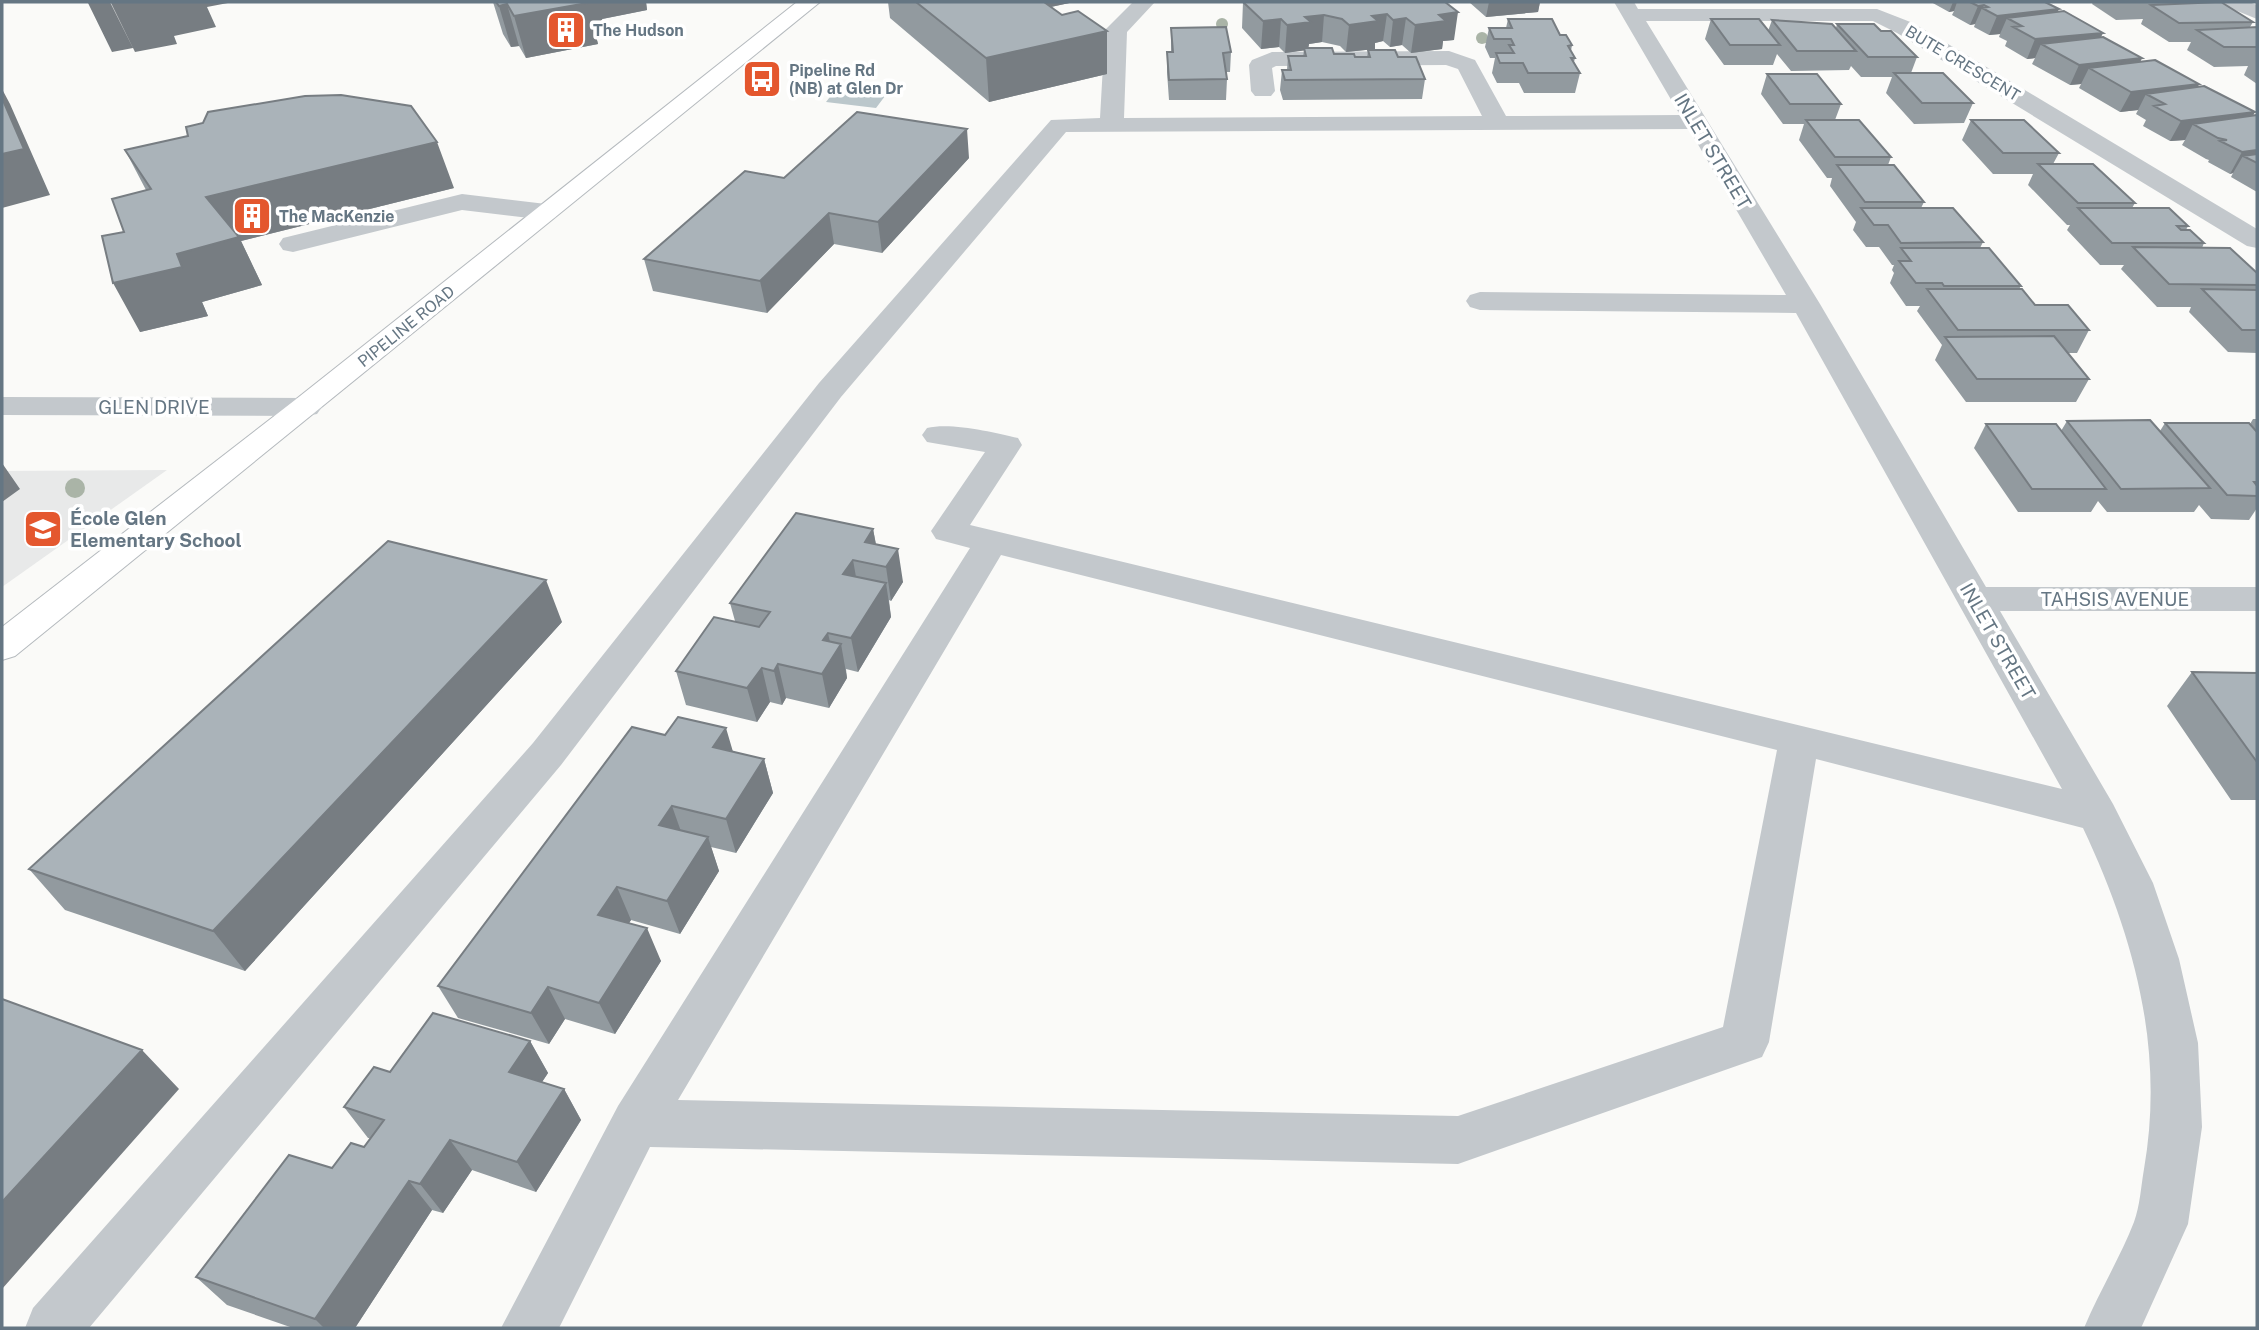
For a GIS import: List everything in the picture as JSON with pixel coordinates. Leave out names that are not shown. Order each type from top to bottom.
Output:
[{"type":"main road","name":"PIPELINE ROAD","points":[[2,647],[810,2]]},
{"type":"street","points":[[1112,125],[1116,30],[1145,2]]},
{"type":"street","points":[[2232,2],[2257,13]]},
{"type":"street","name":"INLET STREET","points":[[1629,8],[1694,122],[1806,304],[2098,816],[2131,883],[2156,959],[2174,1043],[2177,1127],[2161,1224],[2112,1328]]},
{"type":"street","name":"BUTE CRESCENT","points":[[1629,8],[1877,15],[1905,28],[2257,240]]},
{"type":"street","points":[[1263,91],[1261,65],[1272,59],[1449,58],[1467,65],[1498,123]]},
{"type":"street","points":[[53,1328],[547,754],[830,390],[1059,125],[1694,122]]},
{"type":"street","points":[[293,244],[462,202],[546,212]]},
{"type":"street","points":[[1480,301],[1806,304]]},
{"type":"street","name":"GLEN DRIVE","points":[[2,406],[306,407]]},
{"type":"street","points":[[939,435],[1006,445],[948,531],[2098,816]]},
{"type":"street","points":[[529,1328],[636,1123],[991,542]]},
{"type":"street","name":"TAHSIS AVENUE","points":[[1973,599],[2257,599]]},
{"type":"street","points":[[636,1123],[1458,1140],[1745,1042],[1799,741]]},
{"type":"shaded area","points":[[835,87],[843,91],[885,96],[876,108],[826,102],[833,93],[829,92]]},
{"type":"shaded area","name":"École Glen Elementary School","points":[[167,470],[2,587],[2,471]]},
{"type":"building","points":[[496,2],[587,3],[514,16],[507,4],[499,6]]},
{"type":"building","points":[[916,2],[1044,2],[1062,15],[1078,11],[1107,31],[986,58]]},
{"type":"building","points":[[1243,2],[1445,2],[1458,12],[1439,15],[1446,21],[1415,25],[1406,18],[1393,20],[1387,14],[1372,16],[1378,21],[1349,25],[1342,19],[1324,15],[1305,17],[1311,22],[1287,25],[1281,19],[1263,21]]},
{"type":"building","points":[[1970,2],[2045,2],[2059,9],[1997,16],[1982,8],[1988,7]]},
{"type":"building","points":[[2221,2],[2253,22],[2179,23],[2151,5]]},
{"type":"building","points":[[2064,11],[2103,33],[2035,39],[2013,27],[2022,26],[2007,18]]},
{"type":"building","points":[[1508,19],[1552,19],[1560,35],[1566,35],[1572,45],[1568,46],[1575,58],[1571,58],[1580,73],[1528,73],[1523,63],[1500,63],[1496,53],[1514,53],[1509,45],[1514,45],[1511,39],[1494,39],[1489,28],[1512,28]]},
{"type":"building","points":[[1711,19],[1759,19],[1780,45],[1730,45]]},
{"type":"building","points":[[1772,20],[1832,24],[1856,51],[1797,51]]},
{"type":"building","points":[[1837,24],[1874,24],[1881,31],[1891,31],[1917,57],[1868,57]]},
{"type":"building","points":[[1226,27],[1231,52],[1223,53],[1227,79],[1169,80],[1167,52],[1173,52],[1171,28]]},
{"type":"building","points":[[2257,27],[2257,47],[2224,47],[2197,30]]},
{"type":"building","points":[[2103,37],[2142,58],[2079,65],[2041,44]]},
{"type":"building","points":[[1304,48],[1332,48],[1334,54],[1354,54],[1355,57],[1370,57],[1368,50],[1395,50],[1398,57],[1416,57],[1425,79],[1285,80],[1282,70],[1291,70],[1288,56],[1306,56]]},
{"type":"building","points":[[2155,60],[2199,84],[2131,92],[2089,68]]},
{"type":"building","points":[[1894,73],[1943,73],[1973,103],[1922,103]]},
{"type":"building","points":[[1767,74],[1817,74],[1841,104],[1790,104]]},
{"type":"building","points":[[2204,86],[2255,112],[2181,121],[2154,106],[2165,104],[2146,94]]},
{"type":"building","points":[[341,95],[411,106],[437,142],[206,197],[239,237],[177,254],[182,267],[113,283],[102,236],[124,232],[112,199],[151,189],[125,150],[188,136],[186,127],[203,123],[208,112],[305,96]]},
{"type":"building","points":[[2,98],[24,149],[2,154]]},
{"type":"building","points":[[857,112],[967,129],[878,222],[829,213],[760,281],[644,259],[745,171],[784,178]]},
{"type":"building","points":[[2257,115],[2257,150],[2242,152],[2220,141],[2227,140],[2193,124]]},
{"type":"building","points":[[1806,120],[1859,120],[1891,157],[1835,157]]},
{"type":"building","points":[[1971,120],[2024,120],[2059,153],[2003,153]]},
{"type":"building","points":[[2257,154],[2257,163],[2243,156]]},
{"type":"building","points":[[2038,164],[2093,164],[2135,203],[2078,203]]},
{"type":"building","points":[[1837,165],[1894,165],[1924,202],[1865,202]]},
{"type":"building","points":[[1861,208],[1953,208],[1983,242],[1901,243],[1888,225],[1874,225]]},
{"type":"building","points":[[2078,208],[2169,208],[2188,226],[2177,226],[2181,230],[2190,230],[2204,243],[2112,243]]},
{"type":"building","points":[[2133,247],[2230,248],[2257,273],[2257,285],[2169,284]]},
{"type":"building","points":[[1901,248],[1989,248],[2021,286],[1944,286],[1942,283],[1916,283],[1899,261],[1911,261]]},
{"type":"building","points":[[1927,289],[2022,289],[2035,305],[2068,305],[2089,330],[1958,330]]},
{"type":"building","points":[[2202,289],[2257,290],[2257,330],[2242,330]]},
{"type":"building","points":[[2054,336],[2089,379],[1977,379],[1945,337]]},
{"type":"building","points":[[2150,420],[2210,488],[2121,489],[2067,421]]},
{"type":"building","points":[[2165,423],[2249,423],[2257,432],[2257,482],[2254,482],[2257,496],[2227,495]]},
{"type":"building","points":[[1986,424],[2056,424],[2106,489],[2032,489]]},
{"type":"building","points":[[796,513],[873,529],[865,542],[898,549],[886,567],[853,560],[843,574],[886,583],[851,638],[828,633],[823,640],[841,644],[822,674],[778,664],[774,671],[762,668],[747,688],[676,671],[714,617],[759,627],[770,612],[730,603]]},
{"type":"building","points":[[388,541],[546,580],[213,931],[29,869]]},
{"type":"building","points":[[2192,672],[2257,673],[2257,762]]},
{"type":"building","points":[[678,717],[726,728],[713,747],[764,759],[726,819],[672,806],[659,825],[708,837],[667,901],[617,887],[598,915],[647,928],[599,1003],[548,987],[531,1013],[438,986],[632,727],[665,735]]},
{"type":"building","points":[[2,999],[142,1050],[2,1202]]},
{"type":"building","points":[[433,1013],[530,1041],[509,1072],[564,1089],[517,1162],[450,1140],[420,1184],[409,1181],[315,1319],[196,1277],[289,1155],[332,1168],[351,1143],[364,1147],[384,1120],[344,1107],[374,1067],[390,1072]]},
{"type":"place","name":"The Hudson","points":[[566,30]]},
{"type":"place","name":"Pipeline Rd (NB) at Glen Dr","points":[[762,79]]},
{"type":"place","name":"The MacKenzie","points":[[252,216]]},
{"type":"place","name":"École Glen Elementary School","points":[[43,529]]}]
